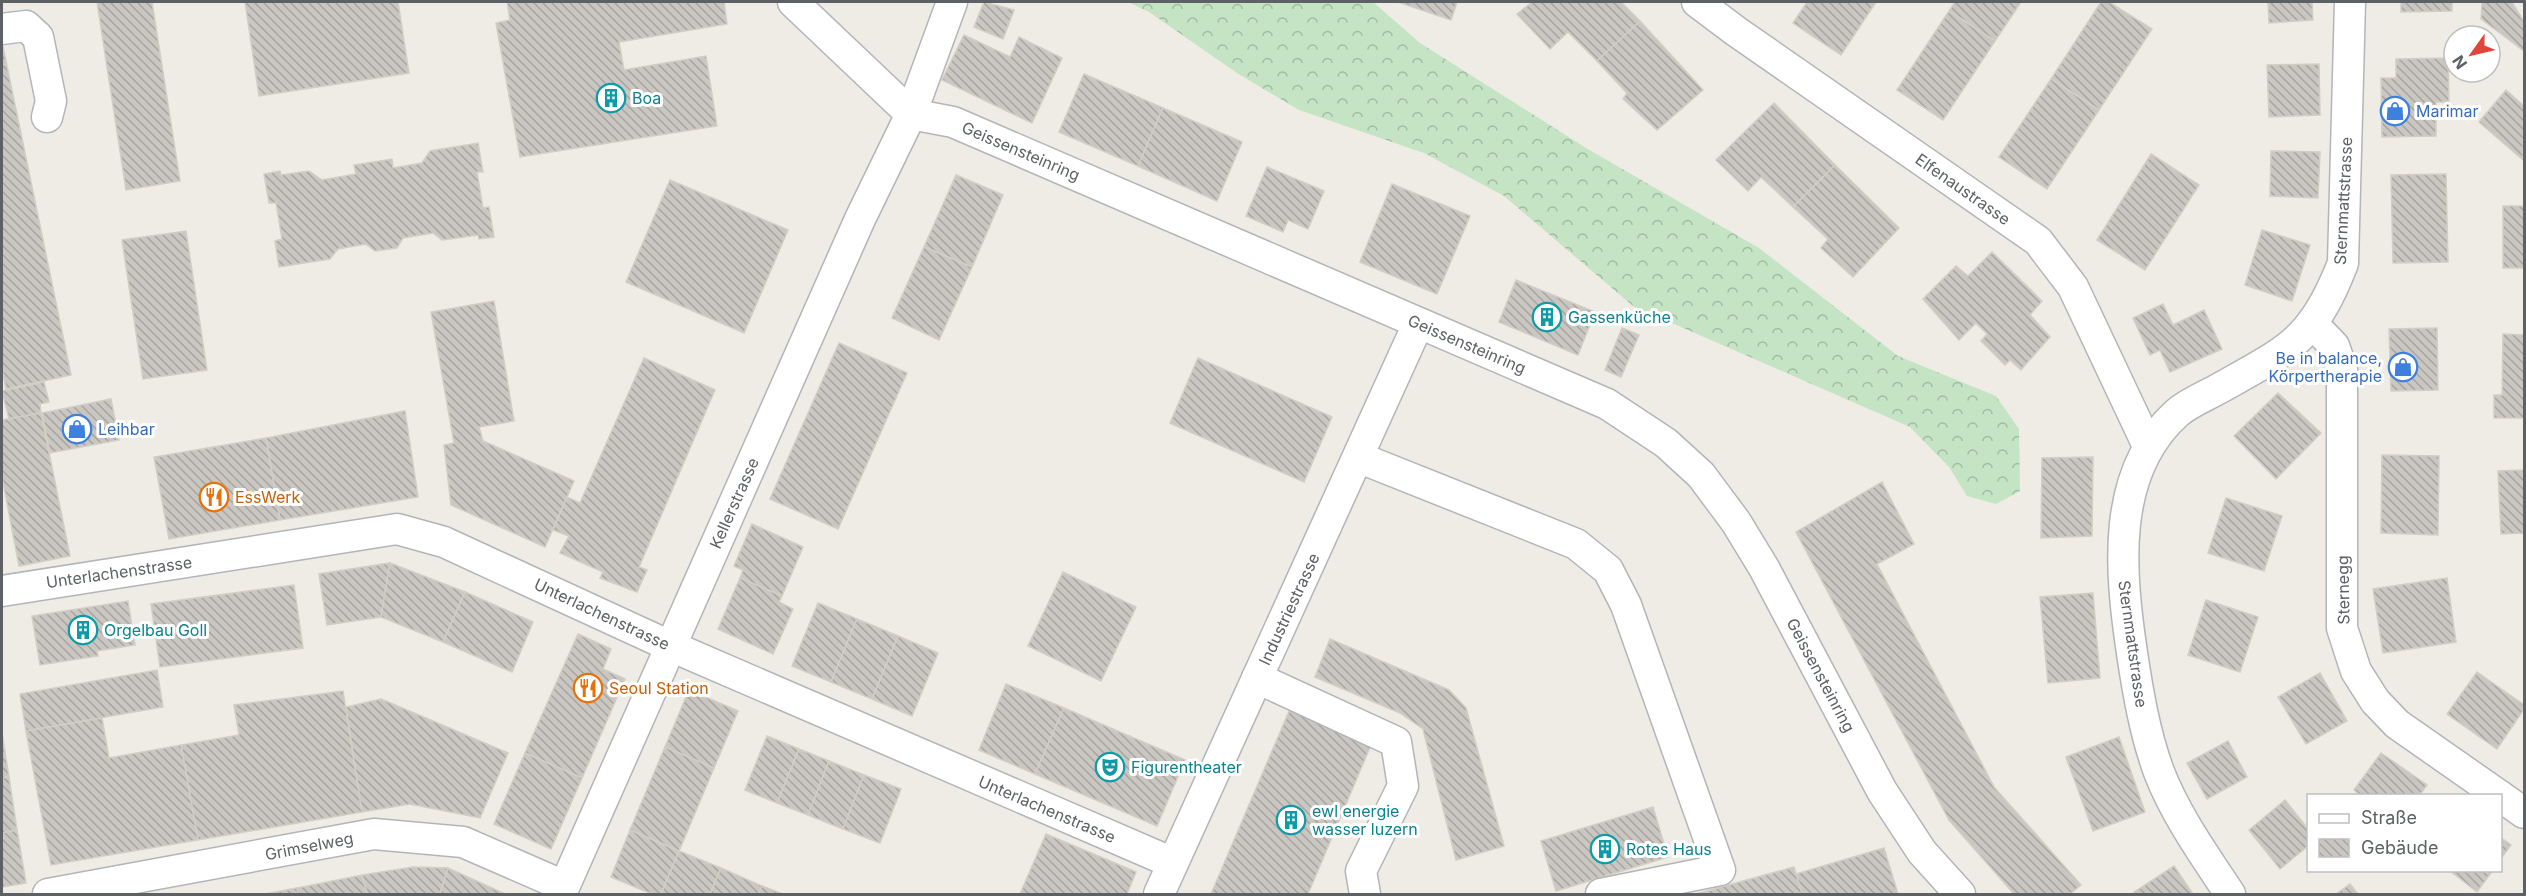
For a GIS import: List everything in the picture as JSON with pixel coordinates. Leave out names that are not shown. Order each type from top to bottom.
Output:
[{"type":"street","points":[[793,2],[911,114]]},
{"type":"street","name":"Kellerstrasse","points":[[562,890],[860,219],[911,114],[952,2]]},
{"type":"street","name":"Elfenaustrasse","points":[[1697,2],[2038,241],[2073,287],[2148,446]]},
{"type":"street","name":"Sternmattstrasse","points":[[2230,894],[2194,840],[2160,773],[2140,707],[2122,579],[2124,524],[2136,477],[2148,446],[2178,412],[2288,349],[2313,324],[2331,295],[2343,263],[2350,2]]},
{"type":"street","points":[[2,29],[26,26],[38,36],[51,101],[47,117]]},
{"type":"street","name":"Geissensteinring","points":[[911,114],[953,122],[1607,404],[1666,443],[1701,475],[1736,522],[1764,568],[1882,791],[1922,852],[1960,894]]},
{"type":"street","name":"Industriestrasse","points":[[1159,894],[1360,458],[1419,324]]},
{"type":"street","name":"Sternegg","points":[[2313,324],[2334,345],[2342,369],[2342,628],[2356,671],[2375,701],[2397,724],[2497,794]]},
{"type":"street","points":[[1360,458],[1576,544],[1608,570],[1626,605],[1720,870],[1601,894]]},
{"type":"street","name":"Unterlachenstrasse","points":[[2,591],[397,529],[444,542],[671,646],[1173,863]]},
{"type":"street","points":[[1257,678],[1396,742],[1403,786],[1361,871],[1365,894]]},
{"type":"street","name":"Sternegg","points":[[2502,797],[2524,813]]},
{"type":"street","name":"Grimselweg","points":[[48,894],[374,834],[463,842],[562,890]]},
{"type":"green space","points":[[1128,2],[1373,2],[1420,43],[1586,148],[1759,248],[1898,356],[1996,396],[2019,429],[2020,491],[1996,504],[1967,496],[1949,467],[1910,427],[1633,306],[1504,196],[1424,153],[1299,110],[1237,73],[1149,12]]},
{"type":"building","points":[[97,2],[152,2],[180,181],[126,190]]},
{"type":"building","points":[[245,2],[398,2],[409,73],[259,96]]},
{"type":"building","name":"Boa","points":[[507,2],[724,2],[727,24],[619,42],[624,70],[706,56],[717,126],[520,157],[496,23],[510,20]]},
{"type":"building","points":[[984,2],[1014,10],[1003,39],[974,27]]},
{"type":"building","points":[[1398,2],[1457,2],[1451,20]]},
{"type":"building","points":[[1532,2],[1621,2],[1640,21],[1597,61],[1568,32],[1550,49],[1517,14]]},
{"type":"building","points":[[1807,2],[1876,2],[1841,55],[1793,23]]},
{"type":"building","points":[[1955,2],[2021,2],[1995,41],[1949,11]]},
{"type":"building","points":[[2101,2],[2109,2],[2152,29],[2099,110],[2051,79]]},
{"type":"building","points":[[2268,2],[2312,2],[2313,20],[2269,23]]},
{"type":"building","points":[[2401,2],[2452,2],[2452,11],[2401,12]]},
{"type":"building","points":[[2482,2],[2512,2],[2524,22],[2524,51],[2502,35],[2502,24],[2488,24],[2481,19]]},
{"type":"building","points":[[1949,11],[1995,41],[1943,120],[1897,90]]},
{"type":"building","points":[[1640,21],[1703,90],[1657,130],[1623,99],[1627,93],[1597,61]]},
{"type":"building","points":[[964,35],[1010,57],[1019,37],[1062,58],[1032,123],[942,80]]},
{"type":"building","points":[[2,42],[71,375],[6,389],[2,368]]},
{"type":"building","points":[[2442,58],[2442,84],[2449,84],[2449,102],[2436,102],[2436,136],[2382,137],[2381,78],[2396,78],[2396,59]]},
{"type":"building","points":[[2319,64],[2320,115],[2269,117],[2267,65]]},
{"type":"building","points":[[1084,74],[1163,108],[1138,166],[1059,132]]},
{"type":"building","points":[[2051,79],[2099,110],[2047,189],[1999,157]]},
{"type":"building","points":[[2506,90],[2524,106],[2523,160],[2479,122]]},
{"type":"building","points":[[1774,103],[1835,165],[1793,207],[1761,177],[1748,191],[1716,160]]},
{"type":"building","points":[[1163,108],[1242,142],[1217,201],[1138,166]]},
{"type":"building","points":[[478,143],[483,172],[477,172],[483,208],[489,207],[494,237],[479,239],[478,235],[442,240],[433,233],[403,238],[397,248],[375,251],[366,244],[338,249],[330,259],[279,267],[275,241],[282,239],[276,203],[269,203],[264,174],[280,171],[281,175],[309,171],[322,180],[356,174],[354,165],[392,159],[393,168],[422,163],[430,151]]},
{"type":"building","points":[[2271,151],[2320,152],[2318,198],[2270,196]]},
{"type":"building","points":[[2151,154],[2199,185],[2145,270],[2097,240]]},
{"type":"building","points":[[1835,165],[1899,228],[1853,277],[1821,248],[1828,239],[1793,207]]},
{"type":"building","points":[[1267,167],[1324,191],[1308,229],[1288,220],[1283,232],[1246,216]]},
{"type":"building","points":[[2446,174],[2448,262],[2393,263],[2391,175]]},
{"type":"building","points":[[956,175],[1003,195],[972,267],[924,247]]},
{"type":"building","points":[[670,180],[788,230],[744,333],[626,282]]},
{"type":"building","points":[[1392,184],[1470,216],[1437,294],[1360,262]]},
{"type":"building","points":[[2503,206],[2524,206],[2524,268],[2503,268]]},
{"type":"building","points":[[2262,230],[2310,245],[2292,301],[2245,285]]},
{"type":"building","points":[[186,231],[207,370],[143,379],[122,240]]},
{"type":"building","points":[[924,247],[972,267],[939,340],[892,318]]},
{"type":"building","points":[[1992,252],[2042,301],[2030,315],[2050,337],[2021,370],[2010,360],[2005,365],[1981,341],[1987,334],[1976,323],[1959,340],[1923,299],[1956,266],[1968,276]]},
{"type":"building","name":"Gassenküche","points":[[1516,280],[1595,312],[1578,355],[1499,322]]},
{"type":"building","points":[[494,301],[514,421],[479,427],[483,441],[574,481],[545,547],[451,505],[444,445],[454,443],[431,312]]},
{"type":"building","points":[[2163,304],[2173,325],[2204,310],[2222,349],[2170,372],[2160,350],[2150,355],[2133,318]]},
{"type":"building","points":[[1622,328],[1639,335],[1621,377],[1605,370]]},
{"type":"building","points":[[2437,328],[2438,390],[2391,391],[2389,329]]},
{"type":"building","points":[[2503,334],[2524,335],[2524,418],[2494,418],[2494,395],[2502,395]]},
{"type":"building","points":[[839,343],[907,373],[838,529],[770,499]]},
{"type":"building","points":[[644,358],[715,390],[639,567],[647,570],[637,592],[600,578],[603,572],[560,553],[569,536],[553,530],[567,497],[580,503]]},
{"type":"building","points":[[1198,358],[1332,417],[1304,482],[1170,423]]},
{"type":"building","points":[[44,382],[49,402],[40,404],[41,413],[9,419],[2,391]]},
{"type":"building","points":[[2278,393],[2321,433],[2276,479],[2234,436]]},
{"type":"building","points":[[111,399],[119,440],[50,453],[42,413]]},
{"type":"building","points":[[405,411],[418,497],[280,520],[266,438]]},
{"type":"building","points":[[41,413],[70,556],[19,566],[2,477],[2,420]]},
{"type":"building","points":[[266,438],[280,520],[169,539],[154,457]]},
{"type":"building","points":[[2382,455],[2439,456],[2438,535],[2381,533]]},
{"type":"building","points":[[2093,457],[2092,536],[2041,538],[2042,458]]},
{"type":"building","points":[[2524,470],[2524,533],[2501,534],[2498,471]]},
{"type":"building","points":[[1882,482],[1914,544],[1877,564],[1994,787],[2081,885],[2070,894],[2014,894],[1949,820],[1796,532]]},
{"type":"building","points":[[2226,498],[2282,516],[2264,571],[2208,553]]},
{"type":"building","points":[[752,524],[803,547],[782,596],[740,578],[743,570],[734,566]]},
{"type":"building","points":[[390,563],[381,617],[327,625],[319,574]]},
{"type":"building","points":[[390,563],[465,592],[443,642],[381,617]]},
{"type":"building","points":[[1063,572],[1136,607],[1101,681],[1028,646]]},
{"type":"building","points":[[740,578],[782,596],[779,602],[793,609],[773,654],[718,629]]},
{"type":"building","points":[[2447,578],[2456,642],[2383,653],[2373,589]]},
{"type":"building","points":[[294,585],[303,648],[160,667],[151,604]]},
{"type":"building","points":[[465,592],[533,622],[512,672],[443,642]]},
{"type":"building","points":[[2093,593],[2100,678],[2048,683],[2040,597]]},
{"type":"building","points":[[2206,600],[2258,617],[2240,672],[2188,655]]},
{"type":"building","name":"Orgelbau Goll","points":[[128,601],[135,645],[97,651],[98,656],[40,665],[32,616]]},
{"type":"building","points":[[818,603],[857,619],[831,682],[792,666]]},
{"type":"building","points":[[857,619],[898,636],[872,699],[831,682]]},
{"type":"building","points":[[578,634],[611,649],[603,669],[625,679],[582,778],[525,753]]},
{"type":"building","points":[[898,636],[938,653],[912,716],[872,699]]},
{"type":"building","points":[[1330,639],[1449,690],[1466,708],[1504,846],[1456,860],[1423,729],[1400,713],[1315,677]]},
{"type":"building","points":[[157,670],[163,707],[26,731],[20,694]]},
{"type":"building","points":[[2477,672],[2524,705],[2524,709],[2497,749],[2447,714]]},
{"type":"building","points":[[2320,673],[2347,721],[2306,744],[2278,697]]},
{"type":"building","points":[[1006,684],[1064,708],[1035,774],[979,750]]},
{"type":"building","points":[[689,690],[738,711],[714,768],[665,747]]},
{"type":"building","points":[[343,691],[362,812],[198,840],[181,745],[239,735],[234,705]]},
{"type":"building","points":[[381,699],[508,753],[480,818],[410,804],[362,812],[346,707]]},
{"type":"building","name":"Figurentheater","points":[[1064,708],[1185,760],[1157,826],[1035,774]]},
{"type":"building","name":"ewl energie wasser luzern","points":[[1290,709],[1371,745],[1308,894],[1211,894]]},
{"type":"building","points":[[102,718],[109,758],[181,745],[198,840],[51,865],[26,731]]},
{"type":"building","points":[[2,733],[9,777],[2,778]]},
{"type":"building","points":[[767,736],[799,749],[777,803],[745,790]]},
{"type":"building","points":[[2119,737],[2145,812],[2093,831],[2066,757]]},
{"type":"building","points":[[2228,741],[2247,777],[2207,799],[2187,763]]},
{"type":"building","points":[[665,747],[714,768],[679,851],[630,830]]},
{"type":"building","points":[[799,749],[829,761],[808,815],[777,803]]},
{"type":"building","points":[[525,753],[582,778],[551,849],[494,824]]},
{"type":"building","points":[[2381,753],[2427,785],[2420,794],[2359,794],[2354,790]]},
{"type":"building","points":[[829,761],[864,775],[843,829],[808,815]]},
{"type":"building","points":[[864,775],[901,789],[880,843],[843,829]]},
{"type":"building","points":[[9,777],[17,830],[2,833],[2,778]]},
{"type":"building","points":[[2285,800],[2307,828],[2307,847],[2280,869],[2249,830]]},
{"type":"building","name":"Rotes Haus","points":[[1653,807],[1668,857],[1556,891],[1541,841]]},
{"type":"building","points":[[17,830],[26,883],[2,887],[2,833]]},
{"type":"building","points":[[630,830],[679,851],[661,894],[652,894],[611,877]]},
{"type":"building","points":[[1046,834],[1136,872],[1127,894],[1020,894]]},
{"type":"building","points":[[2502,838],[2511,845],[2502,857]]},
{"type":"building","points":[[1884,848],[1898,894],[1802,894],[1796,874]]},
{"type":"building","points":[[679,851],[721,868],[710,894],[661,894]]},
{"type":"building","points":[[2174,866],[2193,894],[2136,894],[2134,892]]},
{"type":"building","points":[[413,867],[448,868],[440,894],[367,894],[362,875]]},
{"type":"building","points":[[1794,867],[1802,894],[1696,894]]},
{"type":"building","points":[[448,868],[505,894],[440,894]]},
{"type":"building","points":[[721,868],[762,886],[758,894],[710,894]]},
{"type":"building","points":[[2452,872],[2492,872],[2477,892]]},
{"type":"building","points":[[362,875],[367,894],[298,894],[297,888]]},
{"type":"building","points":[[2350,884],[2358,894],[2336,894]]},
{"type":"building","points":[[762,886],[783,894],[758,894]]},
{"type":"building","points":[[297,888],[298,894],[265,894]]},
{"type":"place","name":"Boa","points":[[611,98]]},
{"type":"place","name":"Marimar","points":[[2395,111]]},
{"type":"place","name":"Gassenküche","points":[[1547,317]]},
{"type":"place","name":"Be in balance, Körpertherapie","points":[[2403,367]]},
{"type":"place","name":"Leihbar","points":[[77,429]]},
{"type":"place","name":"EssWerk","points":[[214,497]]},
{"type":"place","name":"Orgelbau Goll","points":[[83,630]]},
{"type":"place","name":"Seoul Station","points":[[588,688]]},
{"type":"place","name":"Figurentheater","points":[[1110,767]]},
{"type":"place","name":"ewl energie wasser luzern","points":[[1291,820]]},
{"type":"place","name":"Rotes Haus","points":[[1605,849]]}]
